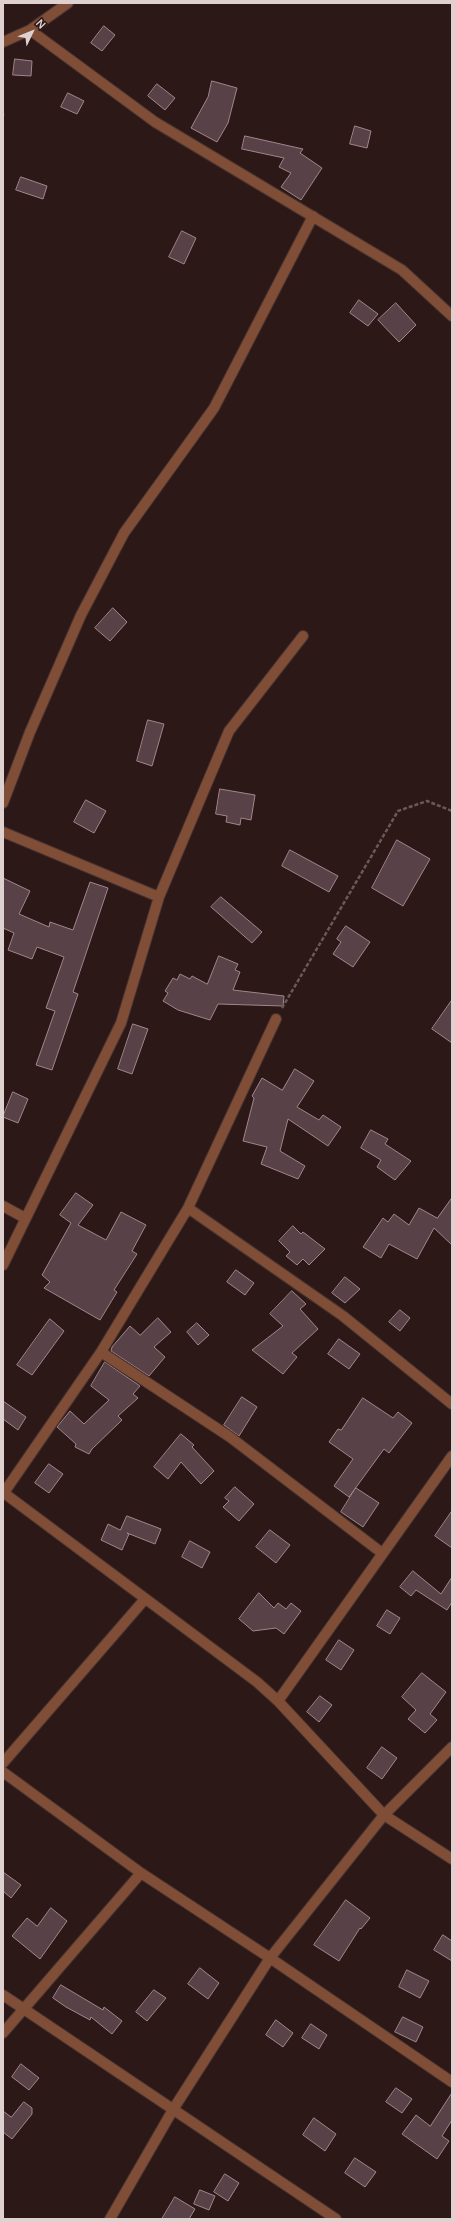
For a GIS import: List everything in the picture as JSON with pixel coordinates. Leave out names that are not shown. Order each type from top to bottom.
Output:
[{"type":"street","points":[[3,42],[30,30],[68,3]]},
{"type":"street","points":[[30,30],[155,122],[402,270],[452,316]]},
{"type":"street","points":[[3,803],[30,732],[81,615],[124,533],[214,408],[313,216]]},
{"type":"street","points":[[3,1265],[121,1023],[159,897],[229,731],[303,636]]},
{"type":"street","points":[[3,832],[159,897]]},
{"type":"street","points":[[276,1019],[188,1208],[101,1352],[3,1493],[257,1682],[278,1701],[384,1815],[452,1859]]},
{"type":"street","points":[[3,1206],[25,1218]]},
{"type":"street","points":[[188,1208],[342,1316],[452,1404]]},
{"type":"street","points":[[101,1352],[230,1437],[382,1553]]},
{"type":"street","points":[[278,1701],[452,1456]]},
{"type":"street","points":[[3,1763],[145,1599]]},
{"type":"street","points":[[110,2219],[174,2108],[270,1958],[384,1815],[452,1747]]},
{"type":"street","points":[[3,1772],[141,1873],[270,1958],[452,2082]]},
{"type":"street","points":[[3,2033],[22,2008],[141,1873]]},
{"type":"street","points":[[3,1995],[174,2108],[329,2217]]},
{"type":"path","points":[[276,1019],[398,811],[427,801],[452,811]]},
{"type":"building","points":[[104,26],[115,35],[102,51],[91,43]]},
{"type":"building","points":[[15,59],[32,61],[31,76],[13,75]]},
{"type":"building","points":[[212,81],[237,88],[228,123],[217,142],[191,128],[208,97]]},
{"type":"building","points":[[157,84],[175,98],[165,110],[148,96]]},
{"type":"building","points":[[68,93],[84,101],[77,114],[61,107]]},
{"type":"building","points":[[355,126],[371,131],[367,148],[350,144]]},
{"type":"building","points":[[245,136],[303,149],[300,153],[322,168],[301,200],[281,187],[291,173],[279,167],[284,158],[242,149]]},
{"type":"building","points":[[21,177],[47,186],[43,199],[16,190]]},
{"type":"building","points":[[182,231],[196,238],[184,264],[169,257]]},
{"type":"building","points":[[359,300],[378,314],[368,326],[350,313]]},
{"type":"building","points":[[396,303],[416,325],[399,342],[378,320]]},
{"type":"building","points":[[113,608],[127,622],[110,641],[95,628]]},
{"type":"building","points":[[148,720],[164,724],[152,766],[137,761]]},
{"type":"building","points":[[220,789],[255,795],[251,820],[241,818],[240,825],[226,822],[227,816],[216,814]]},
{"type":"building","points":[[86,800],[106,811],[94,833],[74,822]]},
{"type":"building","points":[[397,840],[430,859],[403,906],[372,888]]},
{"type":"building","points":[[290,850],[338,876],[329,892],[282,866]]},
{"type":"building","points":[[3,878],[30,891],[19,914],[49,927],[50,922],[73,930],[90,882],[108,888],[73,992],[78,994],[52,1070],[36,1065],[55,1011],[46,1008],[64,957],[37,947],[32,959],[8,950],[14,933],[3,928]]},
{"type":"building","points":[[221,897],[262,932],[252,943],[211,907]]},
{"type":"building","points":[[346,926],[370,942],[353,967],[333,954],[341,942],[337,939]]},
{"type":"building","points":[[219,956],[238,964],[235,970],[240,972],[233,990],[284,996],[283,1006],[218,1004],[210,1020],[178,1010],[163,1001],[168,993],[165,991],[173,978],[177,980],[180,974],[190,979],[192,976],[207,984]]},
{"type":"building","points":[[452,1000],[452,1043],[432,1029]]},
{"type":"building","points":[[133,1024],[148,1029],[132,1074],[118,1069]]},
{"type":"building","points":[[295,1069],[314,1081],[297,1107],[319,1120],[323,1115],[341,1127],[328,1146],[288,1119],[280,1151],[305,1166],[298,1179],[261,1164],[267,1147],[243,1141],[254,1098],[252,1096],[262,1078],[282,1090]]},
{"type":"building","points":[[13,1092],[28,1099],[18,1123],[3,1117]]},
{"type":"building","points":[[371,1130],[388,1139],[385,1144],[411,1161],[395,1180],[377,1167],[381,1160],[361,1148]]},
{"type":"building","points":[[76,1193],[93,1205],[78,1225],[106,1240],[121,1212],[146,1225],[132,1251],[137,1254],[114,1290],[117,1292],[100,1320],[44,1288],[50,1282],[42,1275],[71,1223],[60,1215]]},
{"type":"building","points":[[452,1198],[452,1245],[434,1228],[417,1259],[389,1244],[381,1258],[363,1247],[383,1218],[388,1222],[394,1214],[409,1225],[419,1208],[437,1218]]},
{"type":"building","points":[[293,1226],[301,1234],[303,1232],[325,1249],[309,1265],[303,1259],[297,1265],[286,1256],[290,1252],[279,1241]]},
{"type":"building","points":[[236,1270],[254,1283],[245,1295],[227,1282]]},
{"type":"building","points":[[345,1277],[360,1289],[345,1303],[332,1293]]},
{"type":"building","points":[[292,1291],[306,1304],[300,1309],[318,1329],[292,1353],[297,1357],[283,1374],[252,1350],[283,1326],[270,1314]]},
{"type":"building","points":[[400,1310],[410,1318],[400,1331],[389,1322]]},
{"type":"building","points":[[158,1318],[171,1332],[154,1347],[165,1357],[149,1376],[111,1351],[112,1347],[130,1326],[140,1335]]},
{"type":"building","points":[[50,1319],[64,1331],[32,1375],[17,1365]]},
{"type":"building","points":[[197,1323],[209,1335],[198,1345],[187,1332]]},
{"type":"building","points":[[339,1339],[360,1354],[349,1369],[328,1354]]},
{"type":"building","points":[[105,1362],[140,1386],[133,1394],[138,1398],[118,1416],[122,1420],[92,1449],[89,1454],[75,1447],[76,1444],[57,1427],[70,1411],[84,1424],[109,1400],[91,1386]]},
{"type":"building","points":[[242,1397],[257,1407],[239,1436],[224,1425]]},
{"type":"building","points":[[363,1398],[393,1418],[398,1412],[412,1423],[389,1453],[384,1449],[349,1497],[334,1486],[353,1459],[329,1442],[338,1429],[341,1430]]},
{"type":"building","points":[[3,1401],[26,1417],[18,1430],[3,1419]]},
{"type":"building","points":[[181,1434],[194,1445],[192,1447],[214,1471],[201,1484],[181,1462],[168,1479],[154,1467]]},
{"type":"building","points":[[49,1464],[63,1474],[49,1493],[35,1483]]},
{"type":"building","points":[[235,1487],[254,1504],[239,1521],[223,1507],[229,1501],[225,1498]]},
{"type":"building","points":[[356,1488],[379,1503],[363,1527],[341,1512]]},
{"type":"building","points":[[452,1511],[452,1548],[435,1536]]},
{"type":"building","points":[[127,1516],[161,1529],[155,1544],[127,1533],[129,1534],[122,1550],[101,1540],[108,1524],[120,1530]]},
{"type":"building","points":[[270,1530],[290,1545],[276,1563],[256,1547]]},
{"type":"building","points":[[190,1541],[210,1552],[202,1568],[182,1557]]},
{"type":"building","points":[[413,1571],[441,1594],[452,1577],[452,1602],[447,1610],[416,1590],[411,1596],[400,1587]]},
{"type":"building","points":[[259,1593],[274,1608],[278,1603],[286,1609],[291,1603],[301,1611],[284,1634],[276,1628],[253,1631],[239,1619]]},
{"type":"building","points":[[387,1610],[400,1618],[390,1634],[377,1626]]},
{"type":"building","points":[[339,1640],[354,1650],[341,1670],[326,1660]]},
{"type":"building","points":[[422,1673],[446,1692],[430,1714],[437,1720],[425,1733],[408,1719],[416,1710],[402,1697]]},
{"type":"building","points":[[320,1696],[332,1705],[319,1722],[307,1712]]},
{"type":"building","points":[[382,1747],[397,1758],[382,1779],[367,1768]]},
{"type":"building","points":[[3,1872],[21,1885],[11,1898],[3,1891]]},
{"type":"building","points":[[346,1900],[370,1918],[361,1929],[360,1928],[339,1961],[314,1945]]},
{"type":"building","points":[[51,1908],[67,1921],[40,1959],[12,1936],[27,1918],[37,1926]]},
{"type":"building","points":[[443,1935],[452,1941],[452,1961],[434,1950]]},
{"type":"building","points":[[200,1968],[219,1983],[208,1999],[188,1984]]},
{"type":"building","points":[[407,1970],[429,1981],[420,1998],[399,1987]]},
{"type":"building","points":[[61,1985],[103,2010],[104,2007],[122,2021],[112,2034],[91,2017],[90,2020],[66,2007],[53,1998]]},
{"type":"building","points":[[154,1990],[166,1998],[147,2021],[136,2012]]},
{"type":"building","points":[[403,2017],[423,2027],[416,2042],[395,2032]]},
{"type":"building","points":[[276,2020],[293,2033],[283,2047],[266,2035]]},
{"type":"building","points":[[311,2024],[327,2035],[319,2049],[302,2038]]},
{"type":"building","points":[[21,2064],[39,2078],[29,2090],[12,2077]]},
{"type":"building","points":[[396,2088],[412,2099],[402,2113],[386,2102]]},
{"type":"building","points":[[452,2093],[452,2120],[442,2136],[449,2141],[437,2159],[402,2134],[416,2115],[430,2126]]},
{"type":"building","points":[[24,2102],[32,2108],[32,2114],[12,2139],[3,2132],[3,2111],[11,2117]]},
{"type":"building","points":[[314,2118],[336,2134],[325,2151],[303,2135]]},
{"type":"building","points":[[355,2158],[376,2172],[365,2187],[345,2173]]},
{"type":"building","points":[[225,2174],[239,2183],[228,2201],[214,2192]]},
{"type":"building","points":[[200,2190],[215,2196],[209,2210],[194,2204]]},
{"type":"building","points":[[175,2197],[195,2209],[189,2219],[162,2219]]}]
